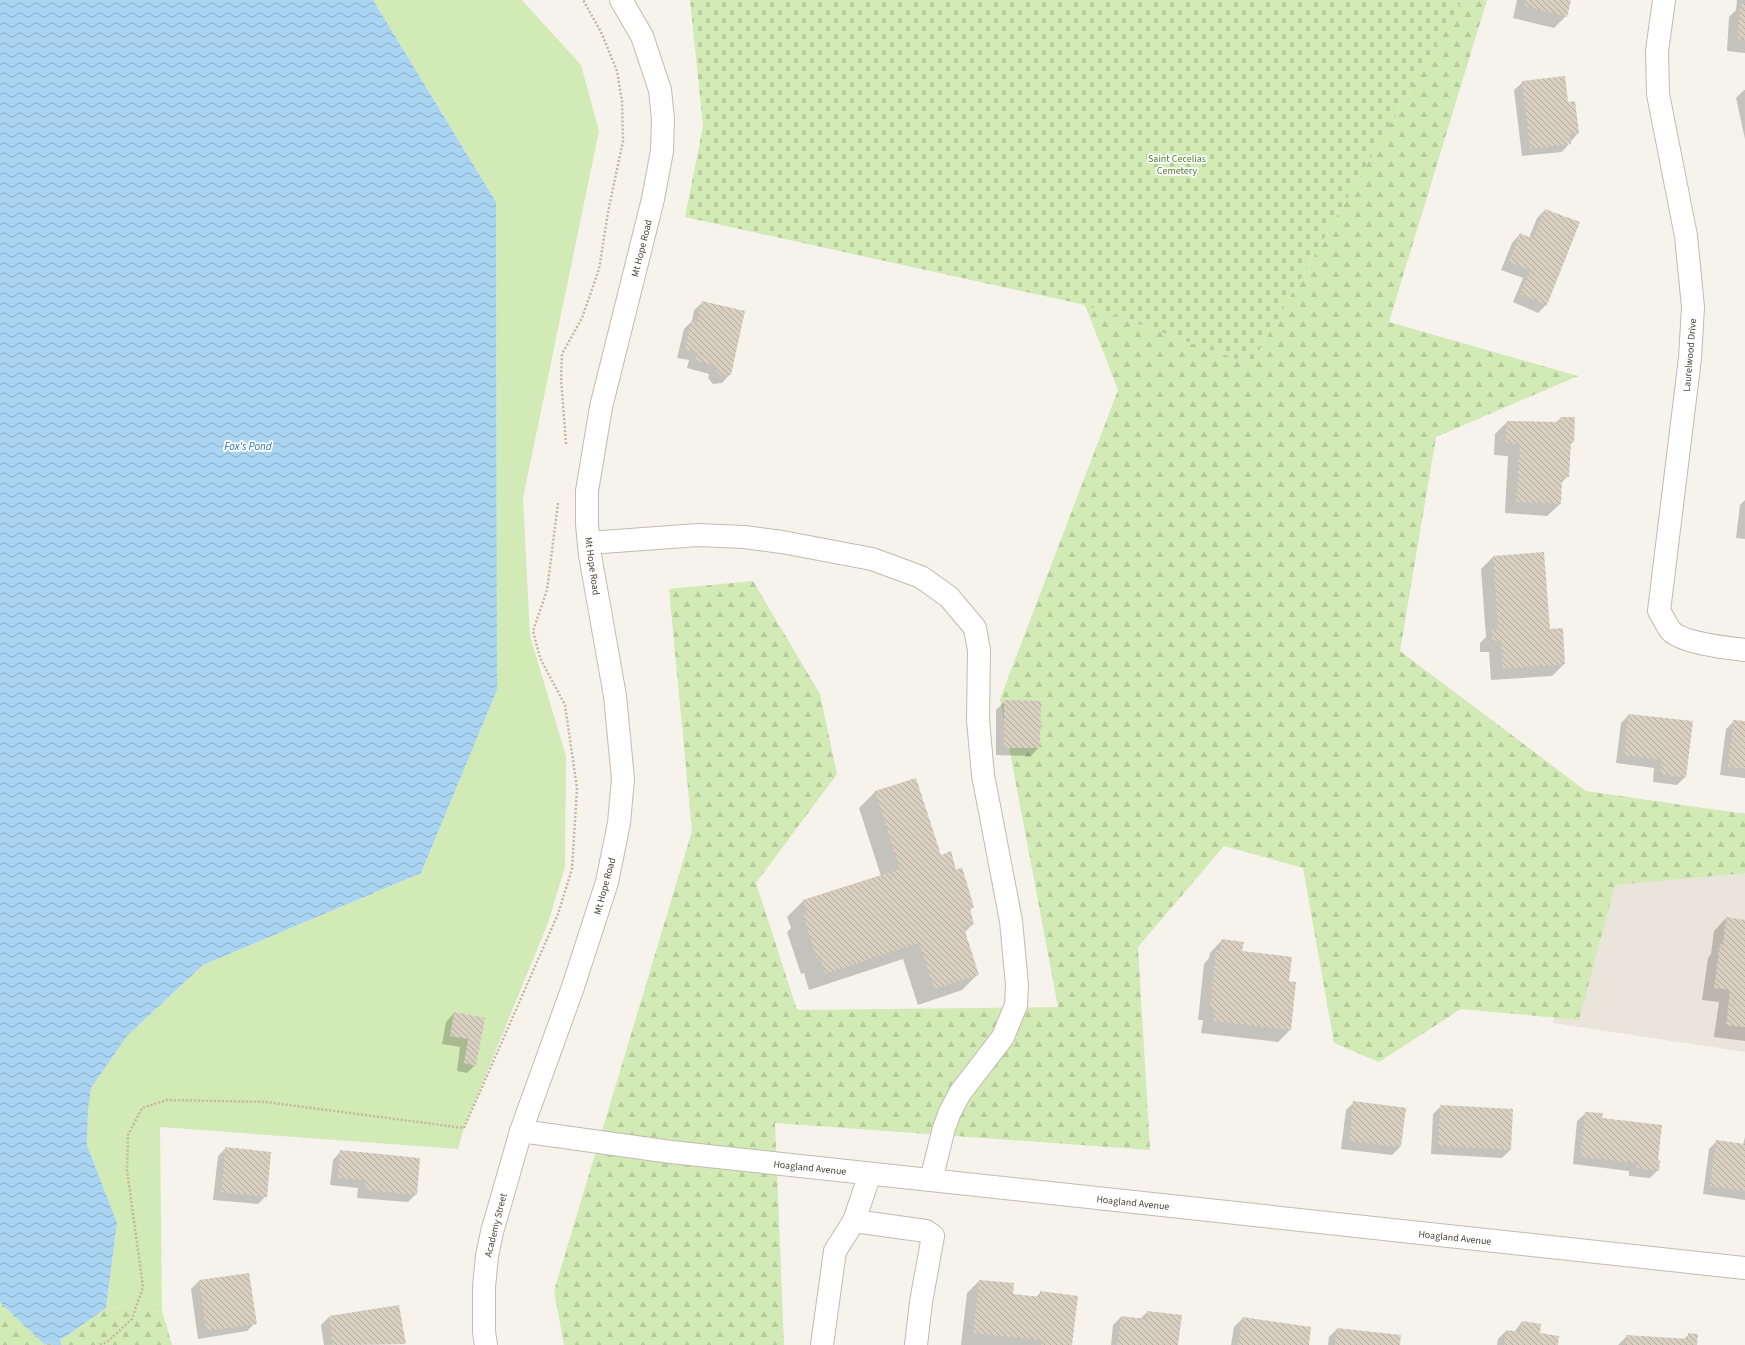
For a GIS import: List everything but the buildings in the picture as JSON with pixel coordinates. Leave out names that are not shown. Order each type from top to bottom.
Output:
[{"type":"street","name":"Mt Hope Road","points":[[521,1131],[573,988],[608,882],[619,823],[623,779],[615,696],[589,543],[587,491],[601,407],[653,199],[662,151],[663,119],[660,90],[642,36],[621,0]]},
{"type":"street","name":"Laurelwood Drive","points":[[1664,0],[1657,51],[1658,94],[1686,236],[1693,307],[1690,358],[1659,611],[1671,631],[1683,638],[1722,647],[1745,650]]},
{"type":"street","points":[[589,543],[698,535],[744,537],[782,542],[872,559],[921,577],[949,596],[974,628],[979,650],[978,720],[983,774],[1011,921],[1017,984],[1016,1005],[1003,1037],[960,1093],[950,1112],[944,1128],[931,1180]]},
{"type":"street","name":"Hoagland Avenue","points":[[521,1131],[671,1152],[1745,1268]]},
{"type":"street","name":"Academy Street","points":[[486,1345],[484,1332],[484,1287],[487,1256],[492,1232],[521,1131]]},
{"type":"street","points":[[822,1345],[835,1251],[854,1221],[870,1174]]},
{"type":"street","points":[[854,1221],[926,1230],[933,1236],[921,1302],[916,1345]]},
{"type":"path","points":[[100,1345],[107,1342],[132,1319],[143,1287],[127,1170],[128,1136],[142,1108],[167,1100],[266,1102],[464,1128],[558,914],[572,869]]},
{"type":"shaded area","points":[[1587,797],[1745,813],[1745,1052],[1553,1023]]},
{"type":"green space","points":[[373,0],[522,0],[581,65],[599,131],[523,498],[530,636],[566,756],[565,867],[548,923],[464,1128],[458,1149],[160,1127],[162,1311],[106,1308],[117,1223],[87,1145],[88,1110],[91,1088],[127,1036],[203,965],[421,873],[497,690],[496,202]]},
{"type":"green space","name":"Saint Cecelias Cemetery","points":[[690,0],[1462,0],[1251,364],[1085,305],[685,217],[703,126]]},
{"type":"green space","points":[[1462,0],[1487,0],[1389,322],[1578,376],[1436,437],[1400,651],[1586,791],[1745,814],[1745,873],[1615,885],[1579,1020],[1461,1009],[1379,1062],[1334,1043],[1303,868],[1224,846],[1138,947],[1150,1150],[775,1123],[784,1345],[564,1345],[554,1291],[692,831],[669,589],[753,581],[820,694],[837,774],[756,883],[797,1010],[1058,1007],[1000,699],[1118,390],[1085,305],[1251,364]]},
{"type":"green space","points":[[0,1302],[2,1303],[45,1345],[0,1345]]},
{"type":"green space","points":[[106,1308],[162,1311],[172,1345],[45,1345],[65,1337]]},
{"type":"water","name":"Fox's Pond","points":[[0,0],[373,0],[496,202],[497,690],[421,873],[203,965],[127,1036],[91,1088],[88,1110],[87,1145],[117,1223],[106,1308],[65,1337],[45,1345],[0,1302]]},
{"type":"waterway","points":[[55,1341],[57,1345]]}]
